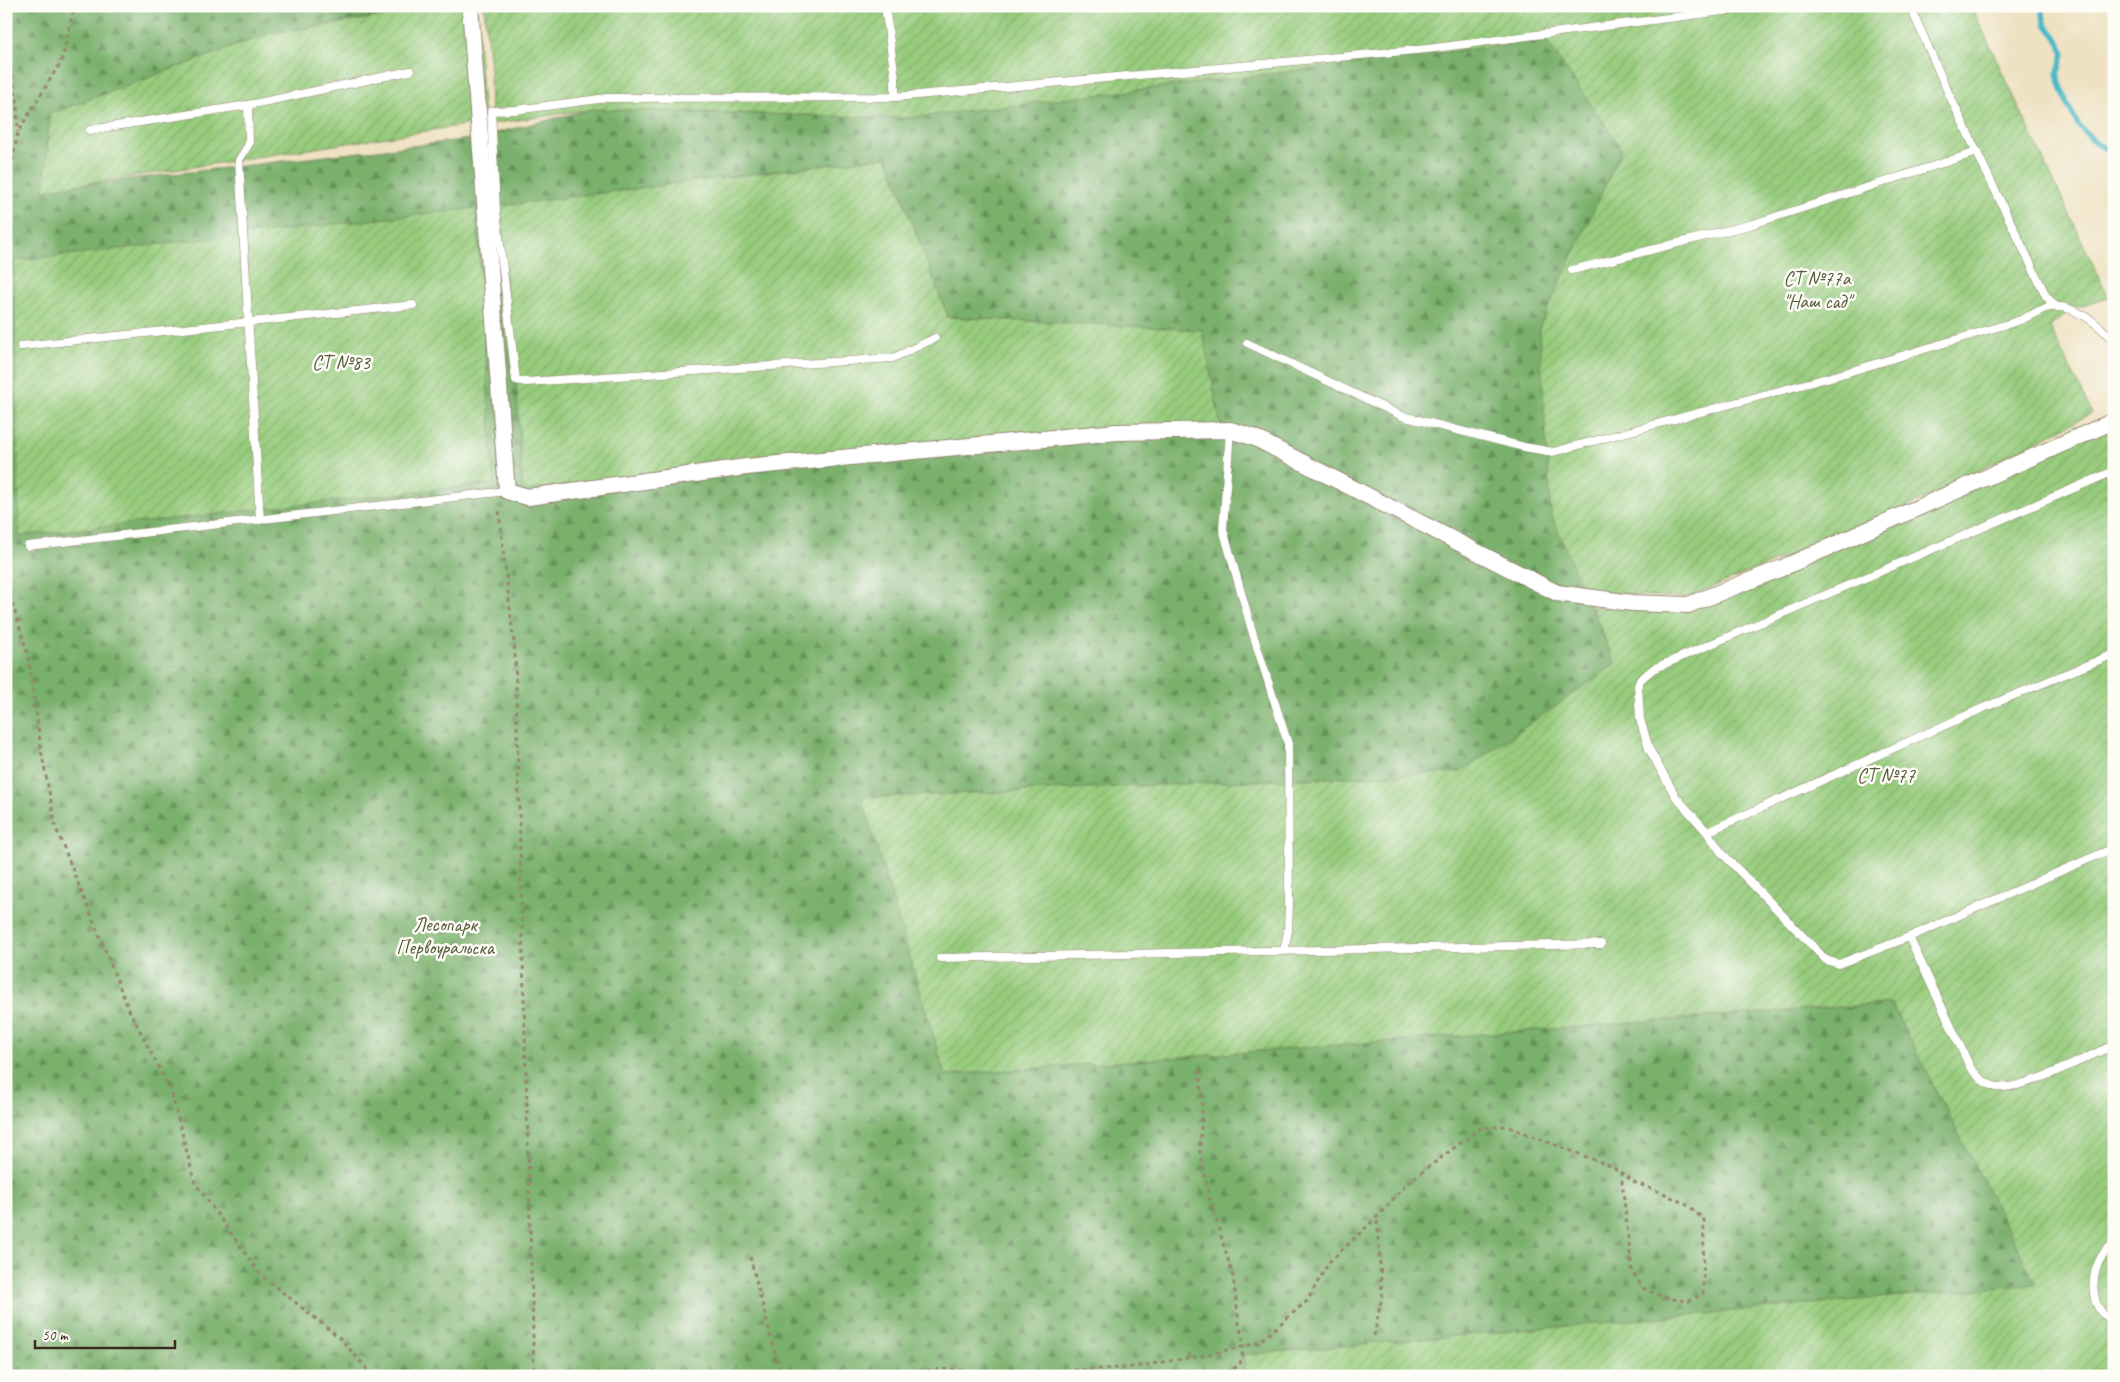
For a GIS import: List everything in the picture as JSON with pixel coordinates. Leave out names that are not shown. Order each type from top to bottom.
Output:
[{"type":"street","points":[[470,6],[507,491],[528,497],[746,467],[1117,432],[1230,430],[1253,437],[1557,593],[1669,606],[1688,605],[1782,568],[2114,421]]},
{"type":"lane","points":[[885,6],[895,78],[895,98]]},
{"type":"lane","points":[[935,338],[894,358],[526,382],[516,380],[496,210],[491,110],[514,110],[607,98],[895,98],[1427,49],[1762,6]]},
{"type":"lane","points":[[1910,6],[1948,92],[2046,296],[2056,307]]},
{"type":"lane","points":[[90,130],[248,105],[410,71]]},
{"type":"lane","points":[[248,105],[249,144],[239,160],[260,520]]},
{"type":"lane","points":[[1572,270],[1753,224],[1977,152]]},
{"type":"lane","points":[[21,346],[413,305]]},
{"type":"lane","points":[[1247,343],[1402,416],[1524,447],[1553,452],[1838,375],[2021,320],[2047,308],[2065,307],[2078,313],[2105,330],[2114,342]]},
{"type":"lane","points":[[1230,430],[1223,529],[1253,634],[1288,744],[1289,904],[1288,932],[1284,951]]},
{"type":"lane","points":[[2114,471],[1653,669],[1640,680],[1638,686],[1640,719],[1650,748],[1676,797],[1707,832],[1721,852],[1826,960],[1839,964],[1909,937],[2114,848]]},
{"type":"lane","points":[[28,546],[507,491]]},
{"type":"lane","points":[[1707,832],[1983,708],[2114,654]]},
{"type":"lane","points":[[1909,937],[1970,1067],[1980,1080],[1996,1086],[2016,1086],[2114,1045]]},
{"type":"lane","points":[[940,958],[1600,944]]},
{"type":"lane","points":[[2114,1244],[2102,1253],[2096,1266],[2094,1290],[2098,1305],[2104,1314],[2114,1320]]},
{"type":"path","points":[[18,132],[62,60],[72,15],[77,6]]},
{"type":"path","points":[[6,44],[17,99],[18,132],[6,192]]},
{"type":"path","points":[[499,511],[515,653],[534,1376]]},
{"type":"path","points":[[6,556],[7,585],[28,655],[42,755],[56,828],[129,1010],[171,1090],[195,1183],[261,1275],[340,1338],[373,1376]]},
{"type":"path","points":[[1200,1070],[1202,1106],[1200,1153],[1209,1196],[1233,1276],[1244,1346],[1240,1364],[1224,1376]]},
{"type":"path","points":[[1034,1376],[1071,1370],[1126,1368],[1202,1356],[1258,1343],[1308,1301],[1328,1262],[1377,1216],[1410,1180],[1481,1128],[1506,1126],[1613,1166],[1636,1182],[1689,1206],[1704,1220],[1703,1294],[1689,1302],[1665,1298],[1643,1288],[1632,1272],[1621,1172]]},
{"type":"path","points":[[1374,1336],[1382,1296],[1377,1216]]},
{"type":"path","points":[[750,1257],[781,1376]]},
{"type":"path","points":[[872,1376],[879,1373],[949,1369],[1024,1376]]},
{"type":"green space","name":"Лесопарк Первоуральска","points":[[6,6],[439,6],[268,34],[50,114],[45,189],[471,139],[593,109],[908,118],[1546,40],[1622,149],[1539,328],[1584,591],[1615,664],[1461,772],[863,798],[945,1075],[1891,1003],[2037,1284],[1243,1355],[1246,1376],[6,1376]],"holes":[[[887,157],[948,317],[1201,330],[523,490],[516,380],[500,206]]]},
{"type":"green space","points":[[448,6],[476,6],[484,122],[44,190],[50,114],[268,34]]},
{"type":"green space","name":"СТ №77а \"Наш сад\"","points":[[484,6],[1971,6],[2109,298],[2071,309],[2050,327],[2092,413],[1906,508],[1686,598],[1584,592],[1551,514],[1539,328],[1622,149],[1546,40],[908,118],[593,109],[491,124],[490,69]]},
{"type":"green space","points":[[887,157],[948,317],[1202,330],[1222,432],[802,455],[523,491],[516,380],[499,206]]},
{"type":"green space","name":"СТ №83","points":[[476,208],[494,483],[19,536],[14,261]]},
{"type":"green space","name":"СТ №77","points":[[2114,418],[2114,1376],[1246,1376],[1243,1355],[2036,1284],[1891,1003],[945,1075],[862,798],[1461,772],[1615,664],[1592,607],[1688,610]]},
{"type":"waterway","points":[[2041,6],[2045,23],[2057,38],[2064,54],[2057,74],[2067,104],[2079,126],[2097,144],[2114,153]]}]
